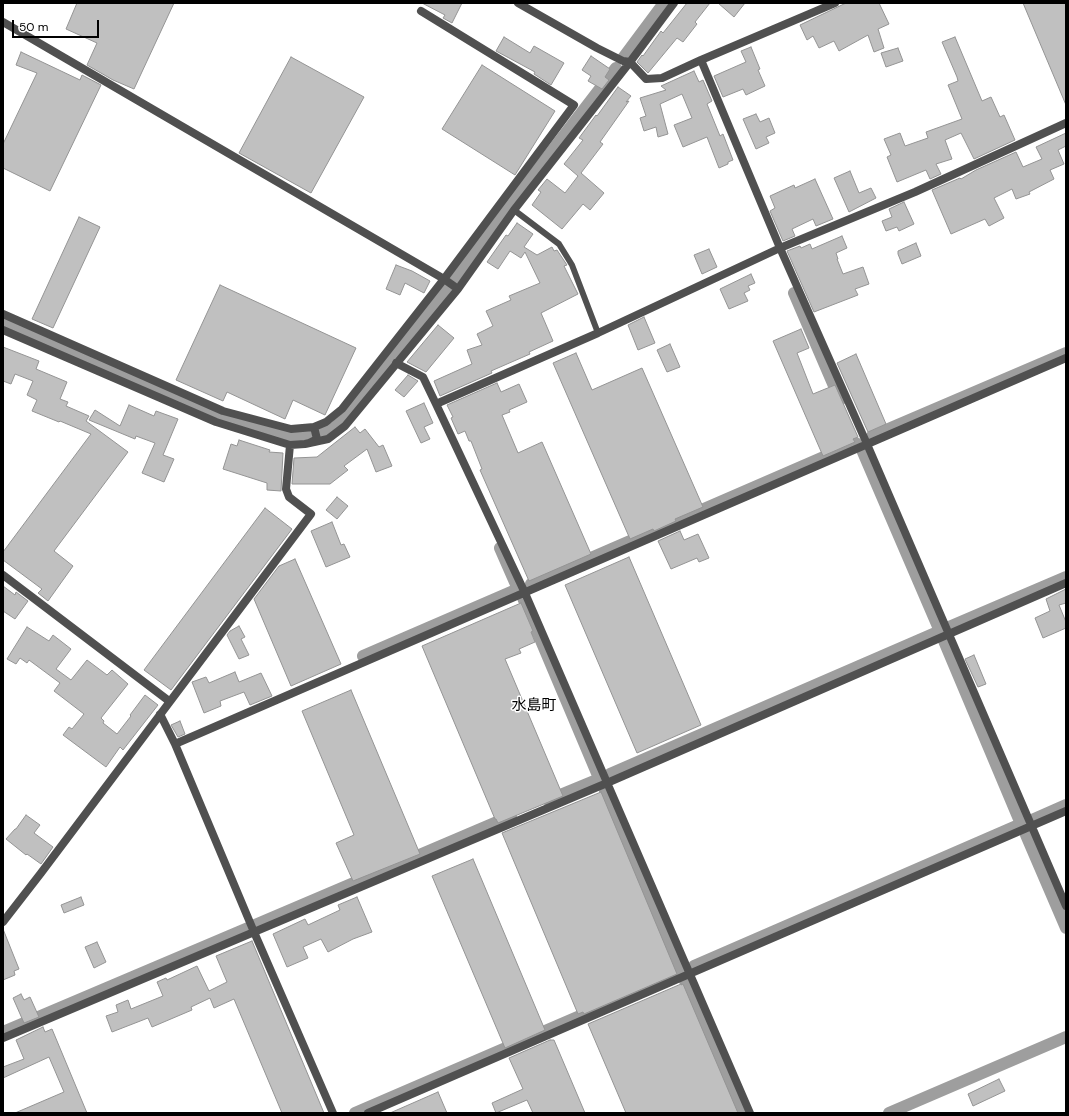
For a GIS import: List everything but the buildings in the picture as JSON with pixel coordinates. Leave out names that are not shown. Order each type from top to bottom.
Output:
[{"type":"street","points":[[518,3],[598,48],[623,61],[630,62],[646,79],[662,78],[835,3]]},
{"type":"street","points":[[3,330],[216,422],[290,445],[305,444],[328,439],[345,426],[458,289],[514,210],[630,62],[674,3]]},
{"type":"street","points":[[305,444],[315,432],[342,409],[444,279],[574,105],[421,11]]},
{"type":"street","points":[[3,22],[444,279],[458,289]]},
{"type":"street","points":[[701,60],[780,248],[867,444],[1066,906]]},
{"type":"street","points":[[436,404],[598,333],[780,248],[915,192],[1066,124]]},
{"type":"street","points":[[3,314],[223,411],[292,429],[315,432]]},
{"type":"street","points":[[175,744],[1066,358]]},
{"type":"street","points":[[396,363],[423,377],[525,592],[750,1113]]},
{"type":"street","points":[[3,922],[311,514],[290,497],[286,489],[290,445]]},
{"type":"street","points":[[3,575],[169,701]]},
{"type":"street","points":[[3,1038],[607,783],[1066,583]]},
{"type":"street","points":[[160,714],[175,744],[254,932],[333,1113]]},
{"type":"street","points":[[368,1113],[690,975],[1066,811]]},
{"type":"lane","points":[[514,210],[560,244],[572,265],[598,333]]},
{"type":"waterway","points":[[623,58],[664,3]]},
{"type":"waterway","points":[[3,323],[217,418],[294,437],[307,437],[334,428],[348,416],[616,68]]},
{"type":"waterway","points":[[794,293],[840,400]]},
{"type":"waterway","points":[[872,436],[1066,353]]},
{"type":"waterway","points":[[531,584],[856,443]]},
{"type":"waterway","points":[[862,450],[939,629]]},
{"type":"waterway","points":[[363,656],[518,589],[500,548]]},
{"type":"waterway","points":[[949,627],[1066,577]]},
{"type":"waterway","points":[[523,598],[599,778]]},
{"type":"waterway","points":[[610,774],[940,631]]},
{"type":"waterway","points":[[694,966],[1021,824],[944,641]]},
{"type":"waterway","points":[[548,800],[599,779]]},
{"type":"waterway","points":[[605,792],[680,971]]},
{"type":"waterway","points":[[1032,820],[1066,805]]},
{"type":"waterway","points":[[255,925],[511,816]]},
{"type":"waterway","points":[[1026,835],[1066,928]]},
{"type":"waterway","points":[[3,1032],[248,928]]},
{"type":"waterway","points":[[355,1113],[675,975]]},
{"type":"waterway","points":[[685,981],[741,1113]]},
{"type":"waterway","points":[[889,1113],[1066,1037]]},
{"type":"district","name":"水島町","points":[[534,706]]}]
